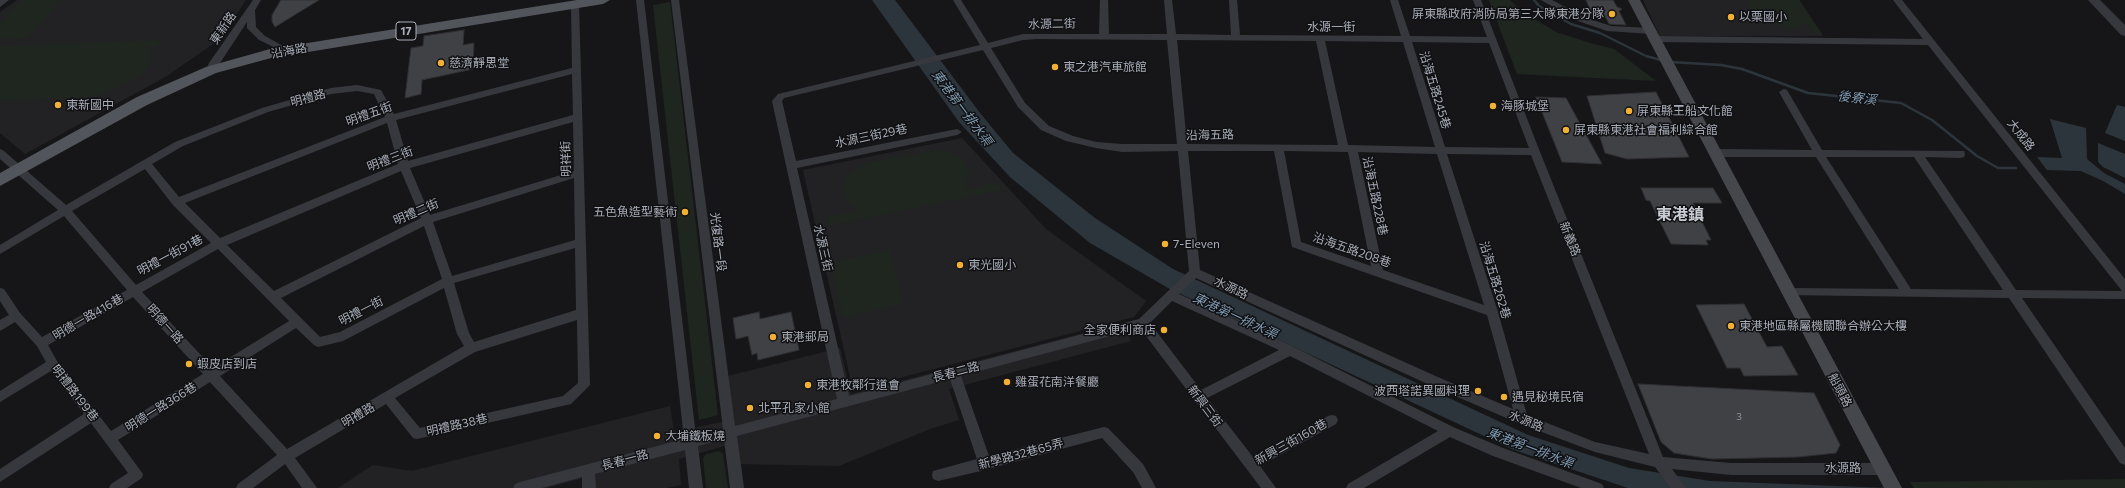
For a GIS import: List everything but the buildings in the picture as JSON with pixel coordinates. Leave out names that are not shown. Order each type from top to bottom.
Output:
[{"type":"main road","name":"沿海路","points":[[0,173],[17,167],[142,101],[213,66],[278,46],[553,0]]},
{"type":"main road","name":"沿海路","points":[[213,66],[270,54],[603,0]]},
{"type":"main road","points":[[1634,0],[1655,40]]},
{"type":"main road","name":"船頭路","points":[[1655,40],[1716,152],[1788,292],[1893,488]]},
{"type":"main road","name":"沿海路","points":[[0,180],[17,167]]},
{"type":"street","points":[[0,4],[5,0]]},
{"type":"street","name":"東新路","points":[[213,66],[257,0]]},
{"type":"street","points":[[640,0],[696,488]]},
{"type":"street","name":"光復路一段","points":[[675,0],[737,488]]},
{"type":"street","name":"沿海五路","points":[[957,0],[1021,105],[1045,128],[1070,139],[1096,145],[1122,148],[1184,149],[1278,147],[1535,152]]},
{"type":"street","points":[[1104,0],[1104,36]]},
{"type":"street","points":[[1168,0],[1184,149],[1192,276]]},
{"type":"street","points":[[1233,0],[1236,38]]},
{"type":"street","name":"沿海五路245巷","points":[[1394,0],[1440,149]]},
{"type":"street","name":"新義路","points":[[1477,0],[1535,152],[1659,462],[1679,488]]},
{"type":"street","points":[[1545,0],[1581,19],[1655,40],[1930,42]]},
{"type":"street","name":"大成路","points":[[1897,0],[2125,287]]},
{"type":"street","points":[[2094,0],[2125,32]]},
{"type":"street","points":[[2103,0],[2125,23]]},
{"type":"street","name":"明祥街","points":[[496,416],[567,400],[584,385],[576,70],[576,4]]},
{"type":"street","points":[[250,10],[252,28],[262,38],[278,46]]},
{"type":"street","name":"水源二街","points":[[777,101],[786,93],[986,46],[1037,36],[1171,37]]},
{"type":"street","name":"水源一街","points":[[1171,37],[1491,40]]},
{"type":"street","name":"沿海五路228巷","points":[[1320,39],[1378,272]]},
{"type":"street","name":"明禮五街","points":[[177,202],[391,118],[576,70]]},
{"type":"street","name":"明禮路","points":[[0,250],[65,210],[179,144],[265,110],[332,91],[357,88],[378,92],[391,118],[404,166],[427,220],[448,280],[462,334],[471,348]]},
{"type":"street","points":[[1784,92],[1819,154],[1907,292]]},
{"type":"street","name":"水源三街","points":[[777,101],[844,401]]},
{"type":"street","name":"明禮三街","points":[[218,244],[404,166],[578,117]]},
{"type":"street","name":"水源三街29巷","points":[[791,166],[957,132]]},
{"type":"street","name":"沿海五路208巷","points":[[1278,147],[1296,244],[1492,312]]},
{"type":"street","name":"沿海五路262巷","points":[[1440,149],[1492,312],[1522,419]]},
{"type":"street","points":[[1716,152],[1960,154]]},
{"type":"street","name":"明德一路","points":[[0,153],[65,210],[134,290],[286,456],[310,488]]},
{"type":"street","points":[[1916,154],[2125,459]]},
{"type":"street","name":"明禮一街","points":[[146,163],[177,202],[296,322],[318,342],[343,336],[448,280],[581,242]]},
{"type":"street","name":"明禮二街","points":[[272,297],[427,220],[579,173]]},
{"type":"street","name":"明禮一街91巷","points":[[134,290],[218,244]]},
{"type":"street","name":"長春二路","points":[[730,432],[1143,323],[1192,276]]},
{"type":"street","name":"水源路","points":[[1192,276],[1522,419],[1595,447],[1659,462],[1731,469],[1882,468]]},
{"type":"street","name":"明德一路416巷","points":[[41,343],[134,290]]},
{"type":"street","name":"明禮路199巷","points":[[0,292],[16,316],[41,343],[53,364],[137,474],[116,488]]},
{"type":"street","points":[[1788,292],[2125,295]]},
{"type":"street","points":[[1173,295],[1290,350],[1450,431],[1498,452],[1596,488]]},
{"type":"street","name":"明禮路","points":[[242,488],[286,456],[388,398],[471,348],[583,313]]},
{"type":"street","points":[[0,326],[16,316]]},
{"type":"street","name":"明德一路366巷","points":[[110,438],[296,322]]},
{"type":"street","name":"新興三街","points":[[1143,323],[1269,488]]},
{"type":"street","points":[[1198,397],[1290,350]]},
{"type":"street","points":[[0,397],[53,364]]},
{"type":"street","points":[[954,373],[985,464]]},
{"type":"street","name":"明禮路38巷","points":[[388,398],[417,434],[496,416]]},
{"type":"street","points":[[0,476],[93,415]]},
{"type":"street","name":"新興三街160巷","points":[[1251,465],[1332,420]]},
{"type":"street","points":[[1353,488],[1450,431]]},
{"type":"street","name":"長春一路","points":[[520,488],[730,432]]},
{"type":"street","name":"新學路32巷65弄","points":[[938,475],[1104,432],[1138,468],[1149,488]]},
{"type":"street","points":[[588,470],[589,488]]},
{"type":"shaded area","name":"東新國中","points":[[17,0],[246,0],[220,39],[167,76],[25,154],[0,133],[0,12]]},
{"type":"shaded area","points":[[21,0],[61,0],[28,38],[0,39],[0,24]]},
{"type":"shaded area","points":[[1489,0],[1510,0],[1524,13],[1556,32],[1614,49],[1656,81],[1517,74]]},
{"type":"shaded area","name":"以栗國小","points":[[1643,0],[1799,0],[1823,36],[1660,36]]},
{"type":"shaded area","points":[[1746,0],[1799,0],[1822,34],[1815,34],[1807,23],[1793,29],[1768,23],[1757,17]]},
{"type":"shaded area","points":[[670,2],[718,415],[699,420],[653,5]]},
{"type":"shaded area","points":[[162,40],[157,47],[146,47],[150,50],[152,57],[149,66],[139,77],[102,94],[91,97],[0,101],[0,54],[4,52],[0,52],[0,46]]},
{"type":"shaded area","name":"東光國小","points":[[962,138],[1046,229],[1146,301],[1134,317],[853,390],[803,170]]},
{"type":"shaded area","points":[[938,150],[959,157],[966,164],[969,173],[964,189],[999,182],[1001,190],[828,226],[826,217],[860,211],[849,205],[843,187],[846,178],[855,170],[866,163]]},
{"type":"shaded area","points":[[890,250],[903,304],[843,318],[831,262]]},
{"type":"shaded area","points":[[1122,323],[1131,341],[949,389],[959,420],[930,429],[839,466],[740,464],[735,443],[679,459],[681,485],[667,488],[584,488],[583,478],[547,488],[338,488],[373,465],[412,471],[670,406],[674,432],[731,420],[724,377],[840,348],[851,394]]},
{"type":"shaded area","points":[[719,451],[723,454],[728,488],[706,488],[703,458],[706,454]]},
{"type":"shaded area","points":[[2125,479],[2125,488],[1914,488],[1910,482]]},
{"type":"water","name":"東港第一排水渠","points":[[872,0],[895,0],[980,113],[1013,153],[1095,218],[1173,269],[1528,435],[1629,468],[1710,481],[1889,488],[1628,488],[1514,450],[1170,289],[1090,243],[1010,177],[959,122]]},
{"type":"water","points":[[2117,105],[2125,107],[2125,141],[2105,133]]},
{"type":"water","points":[[2050,119],[2086,128],[2087,159],[2104,173],[2125,184],[2125,194],[2103,181],[2081,171],[2047,170],[2037,157],[2062,158]]},
{"type":"water","points":[[2098,143],[2125,154],[2125,178],[2103,167],[2098,162]]},
{"type":"waterway","points":[[1534,0],[1539,6],[1571,24],[1600,33],[1646,56],[1661,60]]},
{"type":"waterway","name":"後寮溪","points":[[1671,62],[1721,65],[1742,69],[1808,93],[1901,103],[1932,120],[1977,156],[1998,168],[2016,168]]},
{"type":"place","name":"屏東縣政府消防局第三大隊東港分隊","points":[[1612,14]]},
{"type":"place","name":"以栗國小","points":[[1731,17]]},
{"type":"place","name":"慈濟靜思堂","points":[[441,63]]},
{"type":"place","name":"東之港汽車旅館","points":[[1055,67]]},
{"type":"place","name":"東新國中","points":[[58,105]]},
{"type":"place","name":"海豚城堡","points":[[1493,106]]},
{"type":"place","name":"屏東縣王船文化館","points":[[1629,111]]},
{"type":"place","name":"屏東縣東港社會福利綜合館","points":[[1566,130]]},
{"type":"place","name":"五色魚造型藝術","points":[[685,212]]},
{"type":"place","name":"7-Eleven","points":[[1165,244]]},
{"type":"place","name":"東光國小","points":[[960,265]]},
{"type":"place","name":"東港地區縣屬機關聯合辦公大樓","points":[[1731,326]]},
{"type":"place","name":"全家便利商店","points":[[1164,330]]},
{"type":"place","name":"東港郵局","points":[[773,337]]},
{"type":"place","name":"蝦皮店到店","points":[[189,364]]},
{"type":"place","name":"雞蛋花南洋餐廳","points":[[1007,382]]},
{"type":"place","name":"東港牧鄰行道會","points":[[808,385]]},
{"type":"place","name":"波西塔諾異國料理","points":[[1478,391]]},
{"type":"place","name":"遇見秘境民宿","points":[[1504,397]]},
{"type":"place","name":"北平孔家小館","points":[[750,408]]},
{"type":"place","name":"大埔鐵板燒","points":[[657,436]]},
{"type":"district","name":"東港鎮","points":[[1680,215]]}]
